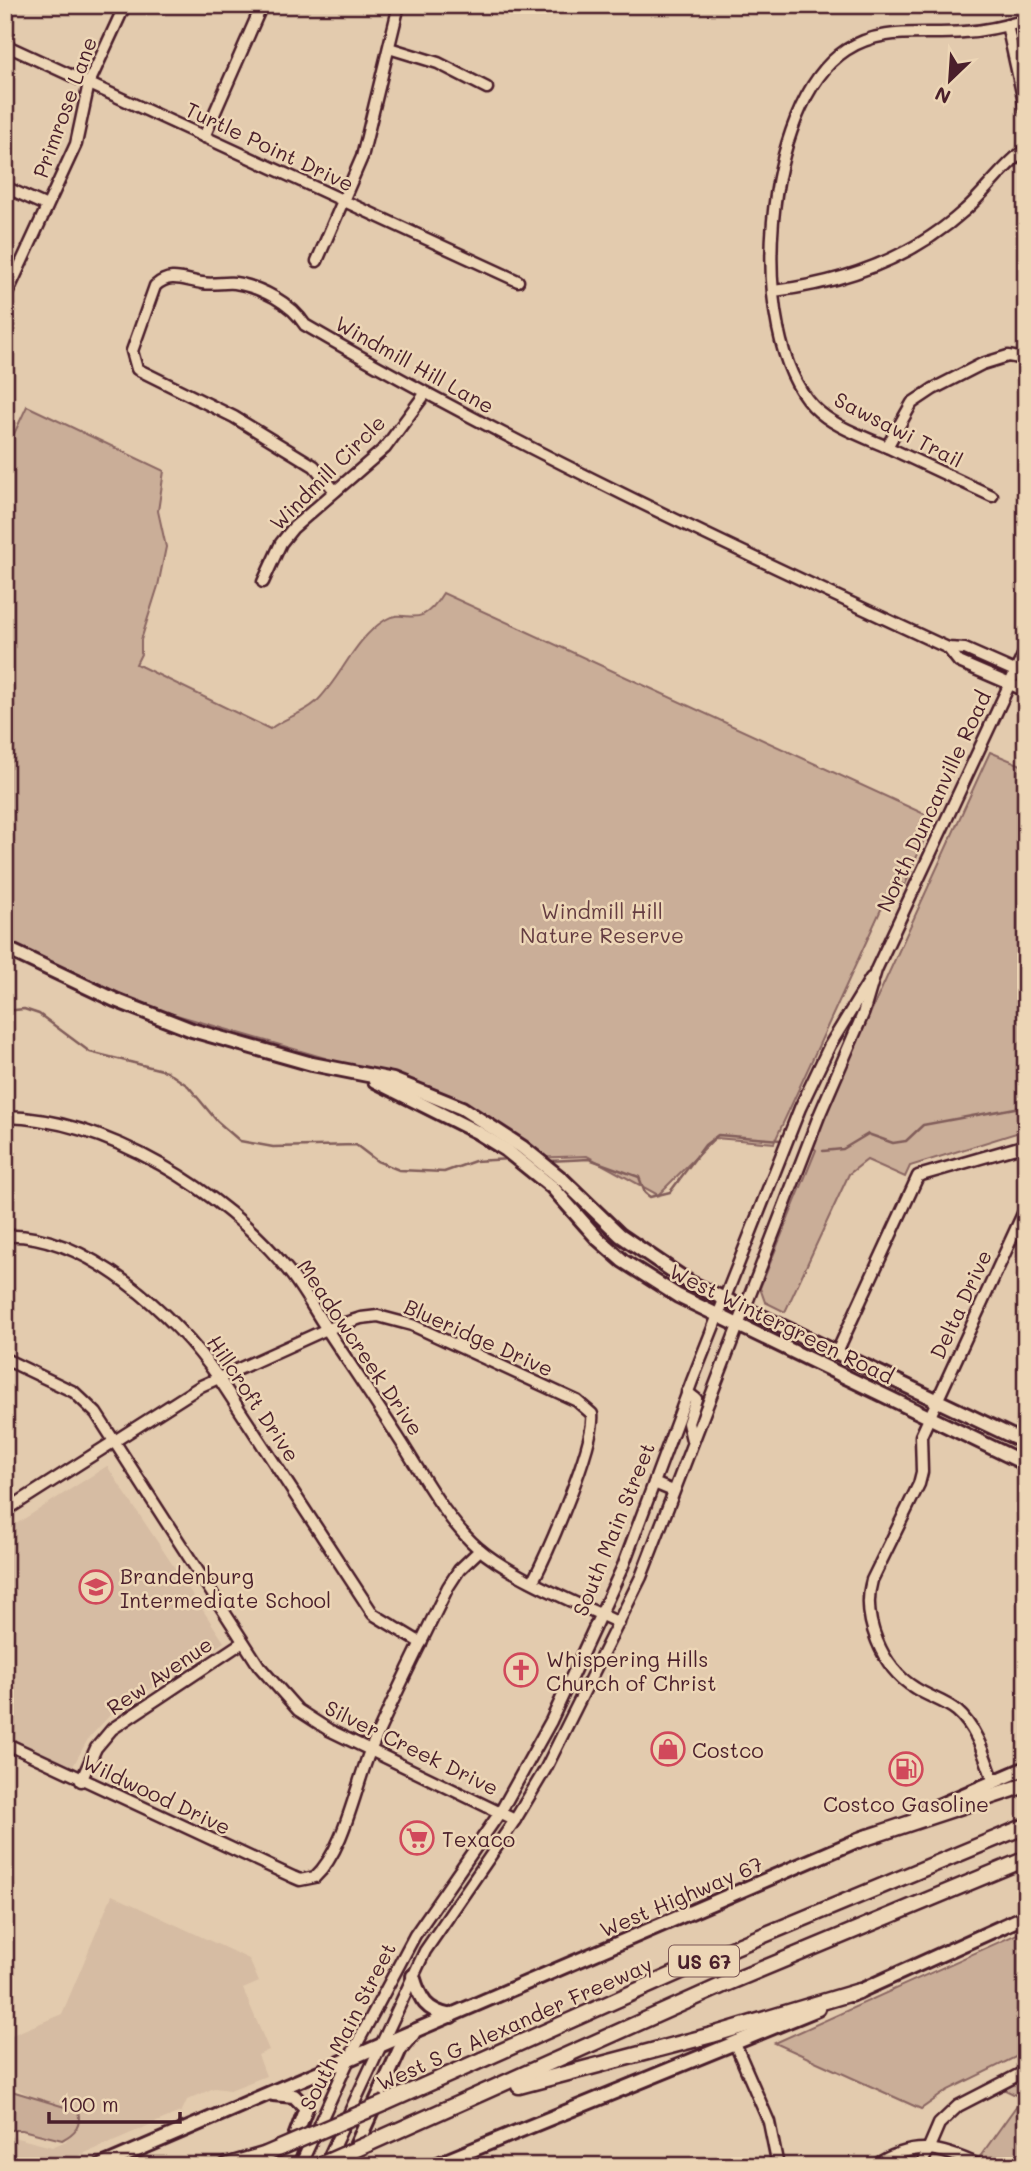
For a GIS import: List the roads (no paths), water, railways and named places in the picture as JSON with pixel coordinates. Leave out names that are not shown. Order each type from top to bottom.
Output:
[{"type":"highway","points":[[859,1840],[1026,1785]]},
{"type":"highway","name":"West S G Alexander Freeway","points":[[264,2155],[733,1948],[1026,1826]]},
{"type":"highway","name":"US 67","points":[[318,2166],[721,1986],[1026,1859]]},
{"type":"highway","points":[[457,2105],[859,1992]]},
{"type":"highway","points":[[226,2166],[264,2155]]},
{"type":"highway","name":"US 67","points":[[239,2166],[264,2155]]},
{"type":"main road","name":"West Wintergreen Road","points":[[5,948],[115,1000],[192,1030],[365,1076],[393,1080],[462,1108],[514,1141],[566,1183],[602,1219],[654,1260],[689,1282],[1026,1443]]},
{"type":"main road","name":"West Wintergreen Road","points":[[365,1076],[477,1132],[552,1187],[598,1239],[623,1261],[678,1296],[1026,1464]]},
{"type":"main road","name":"West Highway 67","points":[[100,2166],[1026,1768]]},
{"type":"main road","points":[[433,2166],[859,1992],[1026,1916]]},
{"type":"main road","points":[[413,1976],[423,2004],[438,2014],[451,2016]]},
{"type":"main road","points":[[347,2166],[400,2049],[419,2029]]},
{"type":"main road","points":[[270,2094],[294,2096],[306,2108],[284,2166]]},
{"type":"street","name":"Primrose Lane","points":[[5,298],[76,144],[89,83],[125,5]]},
{"type":"street","points":[[205,137],[262,5]]},
{"type":"street","points":[[317,261],[362,157],[399,5]]},
{"type":"street","name":"Sawsawi Trail","points":[[992,496],[837,424],[813,407],[787,363],[775,318],[771,268],[775,185],[803,99],[820,72],[845,50],[864,40],[885,34],[964,32],[1026,20]]},
{"type":"street","points":[[1007,25],[1026,111]]},
{"type":"street","name":"Turtle Point Drive","points":[[5,45],[518,281]]},
{"type":"street","points":[[390,48],[438,63],[487,88]]},
{"type":"street","points":[[774,291],[814,286],[856,275],[930,239],[966,209],[1011,160],[1026,149]]},
{"type":"street","points":[[5,187],[47,206]]},
{"type":"street","name":"Windmill Hill Lane","points":[[335,491],[314,466],[234,417],[136,369],[132,351],[155,286],[171,277],[211,284],[234,283],[254,288],[291,307],[305,325],[425,394],[667,518],[948,648],[965,649],[1021,673]]},
{"type":"street","points":[[887,447],[912,403],[933,389],[982,364],[1008,356],[1026,359]]},
{"type":"street","name":"Windmill Circle","points":[[263,582],[281,543],[293,528],[385,448],[425,394]]},
{"type":"street","name":"Windmill Hill Lane","points":[[948,648],[959,662],[1026,691]]},
{"type":"street","name":"North Duncanville Road","points":[[819,1116],[863,1014],[876,970],[1009,684],[1021,673],[1026,649]]},
{"type":"street","name":"North Duncanville Road","points":[[800,1108],[850,1008],[876,970]]},
{"type":"street","points":[[800,1108],[819,1116]]},
{"type":"street","name":"South Main Street","points":[[300,2166],[350,2057],[415,1935],[501,1811],[551,1721],[623,1566],[687,1392],[800,1108]]},
{"type":"street","name":"South Main Street","points":[[324,2166],[431,1942],[515,1820],[566,1729],[641,1577],[819,1116]]},
{"type":"street","name":"Meadowcreek Drive","points":[[5,1117],[58,1122],[103,1136],[180,1178],[235,1218],[264,1244],[300,1286],[454,1521],[480,1550],[533,1581],[619,1623]]},
{"type":"street","points":[[837,1352],[918,1176],[1024,1146],[1026,1158]]},
{"type":"street","name":"Delta Drive","points":[[994,1782],[968,1723],[952,1707],[902,1678],[882,1652],[874,1634],[871,1585],[919,1484],[922,1472],[921,1436],[1026,1207]]},
{"type":"street","name":"Hillcroft Drive","points":[[5,1236],[53,1244],[118,1276],[164,1311],[200,1350],[373,1614],[385,1624],[421,1643]]},
{"type":"street","name":"Blueridge Drive","points":[[5,1511],[183,1396],[218,1377],[327,1329],[361,1318],[378,1316],[393,1318],[587,1407],[593,1414],[591,1434],[553,1540],[533,1581]]},
{"type":"street","name":"Silver Creek Drive","points":[[5,1359],[74,1392],[96,1413],[259,1666],[298,1710],[329,1730],[515,1820]]},
{"type":"street","points":[[687,1392],[696,1399],[688,1423],[692,1440]]},
{"type":"street","points":[[654,1483],[673,1491]]},
{"type":"street","points":[[371,1750],[453,1578],[480,1550]]},
{"type":"street","name":"Rew Avenue","points":[[81,1781],[96,1748],[112,1729],[243,1642]]},
{"type":"street","points":[[551,1721],[566,1729]]},
{"type":"street","name":"Wildwood Drive","points":[[5,1743],[81,1781],[293,1877],[307,1879],[320,1872],[341,1832],[371,1750]]},
{"type":"street","points":[[415,1935],[431,1942]]},
{"type":"street","points":[[735,2044],[769,2122],[778,2166]]},
{"type":"street","points":[[921,2166],[939,2124],[958,2106],[1026,2071]]},
{"type":"street","points":[[874,2166],[894,2153],[928,2147],[981,2166]]},
{"type":"waterway","points":[[5,1011],[24,1009],[39,1014],[90,1052],[166,1071],[188,1086],[217,1121],[240,1141],[273,1147],[356,1145],[377,1161],[399,1170],[444,1172],[475,1161],[510,1159]]},
{"type":"waterway","points":[[823,1151],[843,1149],[868,1134],[893,1143],[906,1141],[923,1125],[1026,1106]]},
{"type":"waterway","points":[[548,1161],[589,1159],[639,1177],[645,1193],[650,1197],[670,1192],[705,1145],[718,1135],[781,1140]]},
{"type":"place","name":"Brandenburg Intermediate School","points":[[96,1587]]},
{"type":"place","name":"Whispering Hills Church of Christ","points":[[521,1670]]},
{"type":"place","name":"Costco","points":[[668,1749]]},
{"type":"place","name":"Costco Gasoline","points":[[906,1769]]},
{"type":"place","name":"Texaco","points":[[417,1838]]},
{"type":"park label","name":"Windmill Hill Nature Reserve","points":[[602,922]]}]
